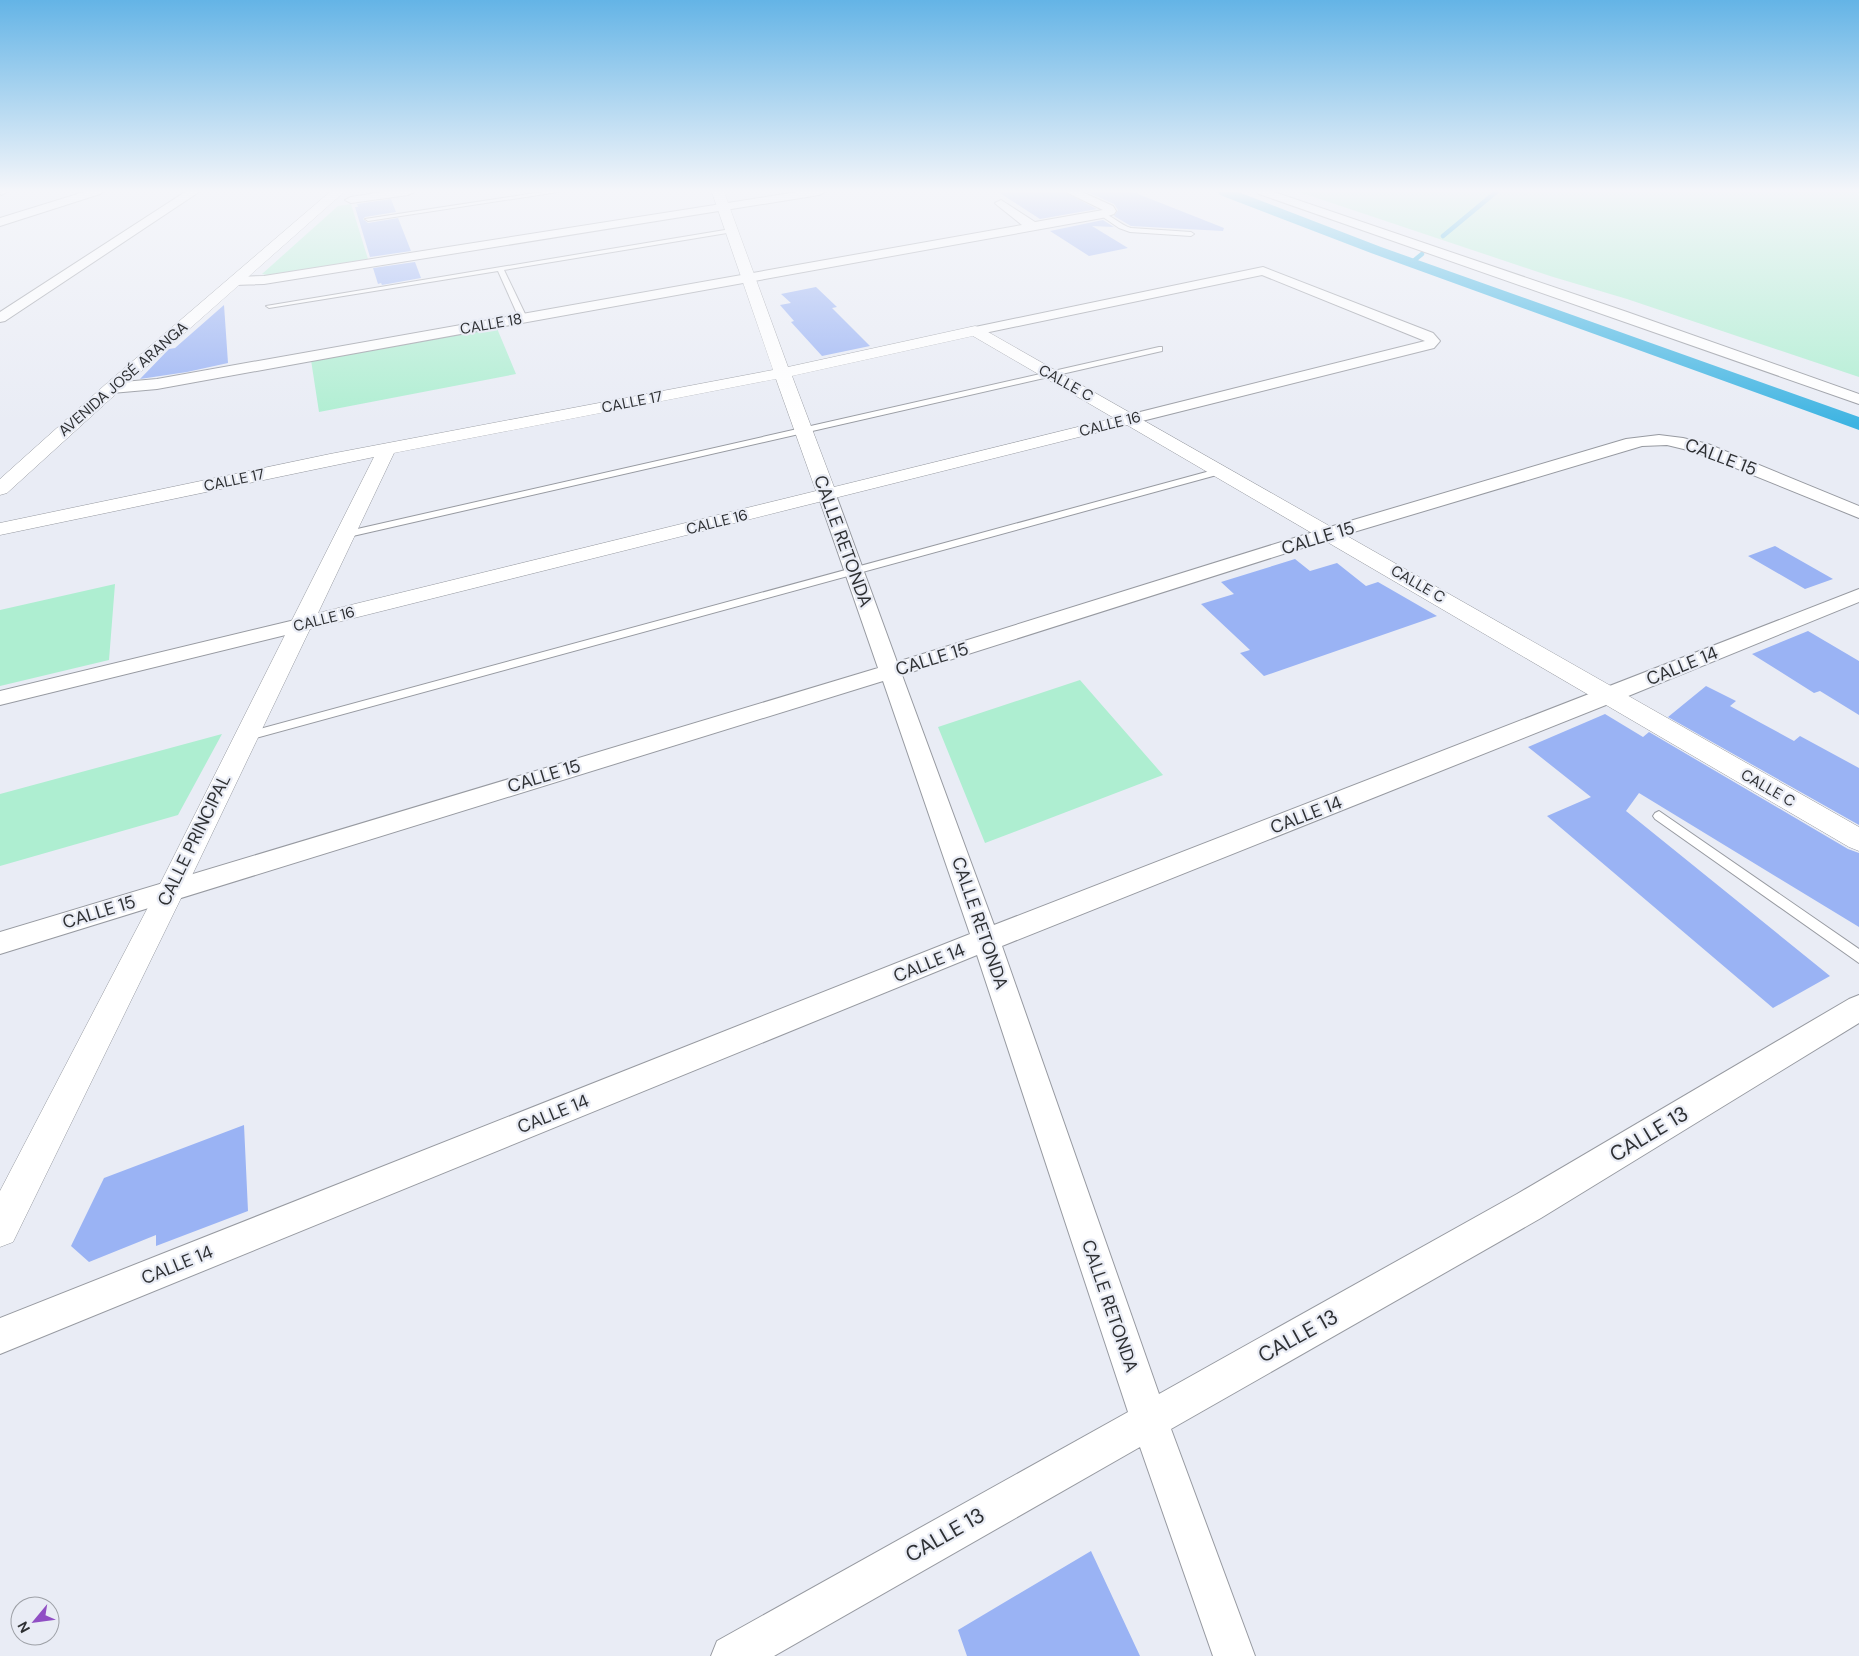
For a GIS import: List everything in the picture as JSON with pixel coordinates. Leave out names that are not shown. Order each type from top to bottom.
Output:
[{"type":"street","points":[[0,318],[75,269]]},
{"type":"street","name":"AVENIDA JOSÉ ARANGA","points":[[0,489],[112,388],[251,269]]},
{"type":"street","points":[[235,282],[264,280],[325,269]]},
{"type":"street","name":"CALLE RETONDA","points":[[744,269],[986,940],[1149,1419],[1234,1656]]},
{"type":"street","name":"CALLE 18","points":[[112,388],[156,384],[795,269]]},
{"type":"street","points":[[1502,269],[1859,399]]},
{"type":"street","points":[[1508,269],[1600,293],[1650,310]]},
{"type":"street","name":"CALLE 17","points":[[0,529],[330,460],[386,451],[783,373],[1251,272],[1263,271],[1428,336],[1433,341]]},
{"type":"street","name":"CALLE C","points":[[975,331],[1859,840]]},
{"type":"street","name":"CALLE 16","points":[[0,698],[827,495],[1429,345],[1433,341]]},
{"type":"street","points":[[1716,348],[1798,362],[1859,383]]},
{"type":"street","points":[[1798,362],[1824,381],[1859,399]]},
{"type":"street","name":"CALLE 15","points":[[0,943],[1632,443],[1654,439],[1682,442],[1702,448],[1859,513]]},
{"type":"street","name":"CALLE PRINCIPAL","points":[[0,1229],[171,890],[299,625],[386,451]]},
{"type":"street","name":"CALLE 14","points":[[0,1336],[986,940],[1608,696],[1859,595]]},
{"type":"street","name":"CALLE 13","points":[[732,1656],[1528,1206],[1859,1008]]},
{"type":"lane","points":[[269,306],[498,269]]},
{"type":"lane","points":[[500,269],[523,318]]},
{"type":"lane","points":[[344,535],[1159,349]]},
{"type":"lane","points":[[245,737],[1221,471]]},
{"type":"lane","points":[[1658,816],[1859,957]]},
{"type":"green space","points":[[267,269],[304,269],[268,275],[262,274]]},
{"type":"green space","points":[[1530,269],[1859,269],[1859,377],[1627,299]]},
{"type":"green space","points":[[496,326],[516,374],[319,412],[311,360]]},
{"type":"green space","points":[[115,584],[109,660],[0,686],[0,610]]},
{"type":"green space","points":[[1080,680],[1163,775],[985,843],[938,727]]},
{"type":"green space","points":[[222,734],[178,815],[0,866],[0,794]]},
{"type":"building","points":[[373,269],[418,269],[421,278],[382,285],[381,283],[378,284]]},
{"type":"building","points":[[816,287],[837,307],[832,308],[870,346],[822,356],[791,322],[794,321],[780,305],[791,303],[781,294]]},
{"type":"building","points":[[224,305],[228,363],[187,372],[140,379],[169,349],[175,348]]},
{"type":"building","points":[[1775,546],[1833,579],[1805,589],[1748,556]]},
{"type":"building","points":[[1295,559],[1310,571],[1337,563],[1366,586],[1378,582],[1437,616],[1264,676],[1240,653],[1250,650],[1201,604],[1234,594],[1221,582]]},
{"type":"building","points":[[1808,631],[1859,661],[1859,715],[1820,691],[1814,693],[1752,654]]},
{"type":"building","points":[[1706,686],[1736,701],[1730,706],[1794,741],[1800,736],[1859,768],[1859,825],[1668,717]]},
{"type":"building","points":[[1605,714],[1643,737],[1649,732],[1848,849],[1859,853],[1859,927],[1639,793],[1626,811],[1830,976],[1773,1008],[1547,816],[1591,797],[1528,747]]},
{"type":"building","points":[[244,1125],[248,1211],[156,1246],[156,1235],[89,1262],[71,1246],[104,1178]]},
{"type":"building","points":[[1091,1551],[1140,1656],[967,1656],[958,1630]]},
{"type":"waterway","points":[[1430,269],[1859,424]]}]
